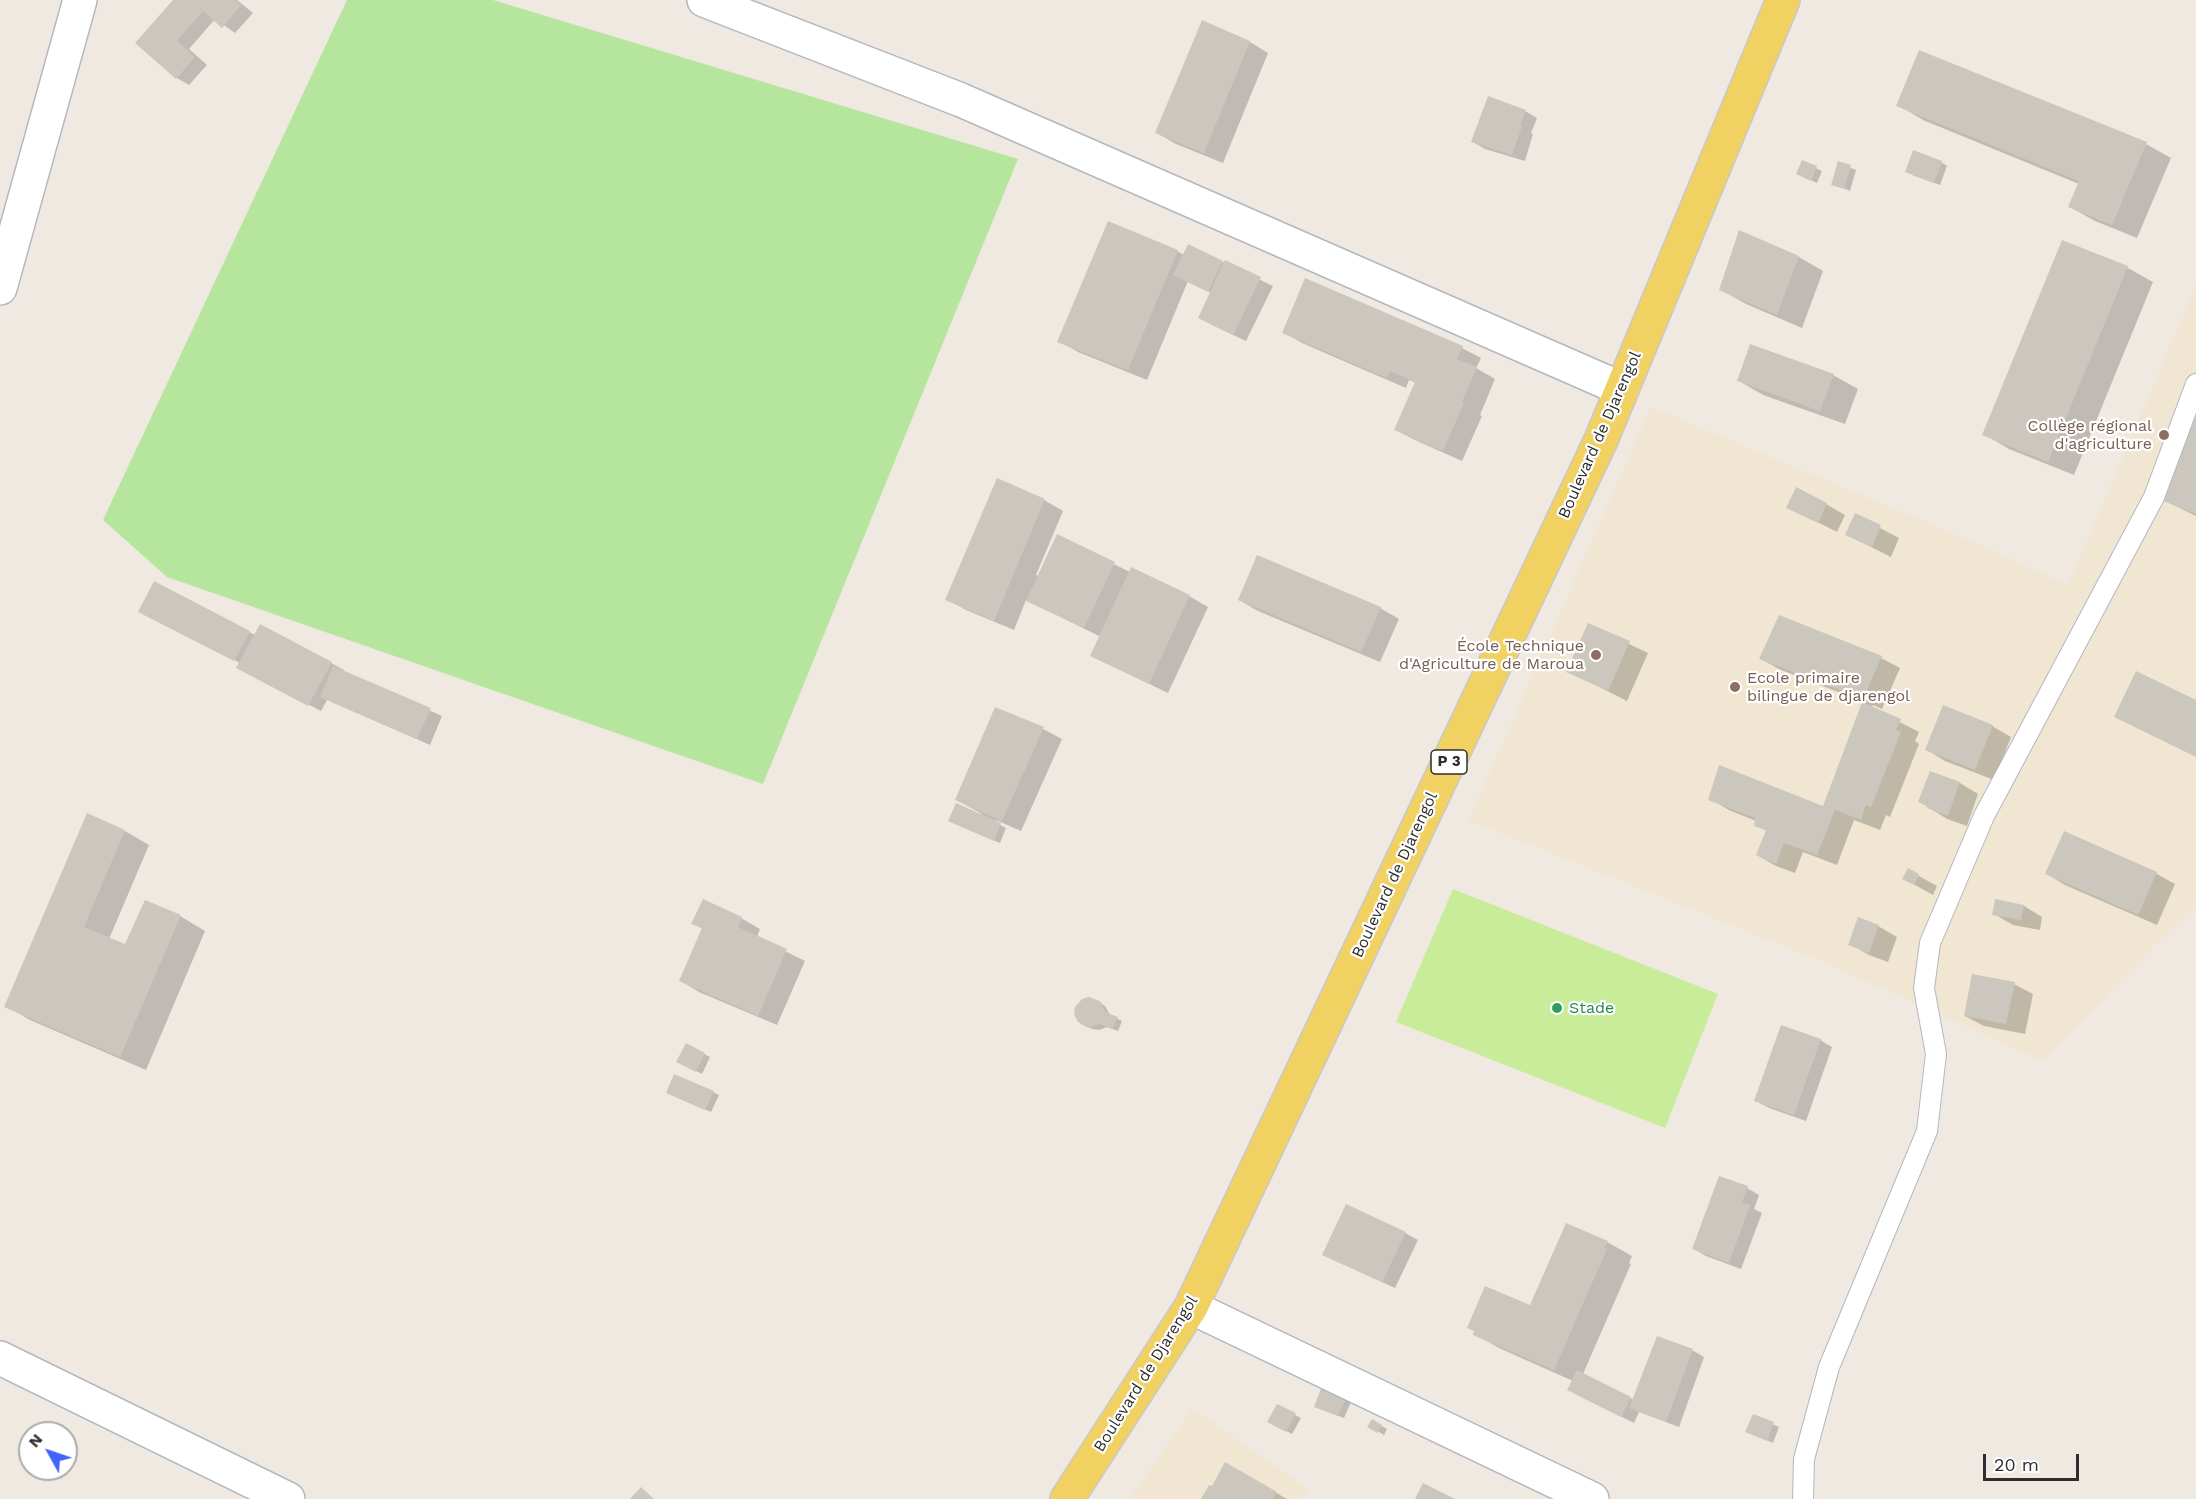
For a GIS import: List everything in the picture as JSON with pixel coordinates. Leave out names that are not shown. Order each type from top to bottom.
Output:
[{"type":"main road","name":"Boulevard de Djarengol","points":[[1067,1499],[1191,1307],[1601,440],[1783,0]]},
{"type":"street","points":[[0,288],[80,0]]},
{"type":"street","points":[[704,0],[962,100],[1622,389]]},
{"type":"street","points":[[1191,1307],[1592,1499]]},
{"type":"street","points":[[0,1358],[288,1499]]},
{"type":"lane","points":[[1803,1499],[1804,1459],[1829,1367],[1928,1131],[1936,1054],[1924,988],[1930,943],[1984,816],[2154,497],[2196,384]]},
{"type":"shaded area","points":[[2196,285],[2196,906],[2155,944],[2043,1061],[1822,961],[1469,820],[1651,407],[2002,554],[2068,586]]},
{"type":"shaded area","points":[[1192,1409],[1309,1489],[1302,1499],[1130,1499]]},
{"type":"green space","points":[[347,0],[493,0],[1018,159],[763,784],[167,577],[103,520]]},
{"type":"green space","name":"Stade","points":[[1453,889],[1718,994],[1665,1128],[1396,1022]]},
{"type":"building","points":[[173,0],[235,0],[241,5],[222,28],[203,11],[177,41],[195,57],[176,79],[135,43]]},
{"type":"building","points":[[1202,20],[1250,41],[1204,153],[1155,133]]},
{"type":"building","points":[[1919,50],[2147,142],[2112,225],[2068,207],[2079,181],[1896,106]]},
{"type":"building","points":[[1488,96],[1526,110],[1512,155],[1471,142]]},
{"type":"building","points":[[1913,150],[1942,161],[1934,183],[1905,172]]},
{"type":"building","points":[[1802,160],[1817,166],[1811,181],[1796,174]]},
{"type":"building","points":[[1838,161],[1851,165],[1844,189],[1831,185]]},
{"type":"building","points":[[1108,221],[1178,250],[1128,370],[1057,342]]},
{"type":"building","points":[[1739,230],[1799,256],[1777,315],[1719,290]]},
{"type":"building","points":[[2062,240],[2128,266],[2048,462],[1982,435]]},
{"type":"building","points":[[1188,244],[1223,261],[1208,292],[1173,275]]},
{"type":"building","points":[[1225,260],[1261,277],[1233,335],[1198,318]]},
{"type":"building","points":[[1305,278],[1463,346],[1457,359],[1477,367],[1443,451],[1394,430],[1415,382],[1390,371],[1387,378],[1282,333]]},
{"type":"building","points":[[1750,344],[1834,374],[1820,411],[1737,381]]},
{"type":"building","points":[[2196,404],[2196,514],[2158,499]]},
{"type":"building","points":[[997,478],[1045,499],[994,621],[945,600]]},
{"type":"building","points":[[1796,487],[1827,503],[1818,523],[1786,508]]},
{"type":"building","points":[[1855,513],[1881,525],[1872,547],[1845,535]]},
{"type":"building","points":[[1057,534],[1115,562],[1084,628],[1026,601]]},
{"type":"building","points":[[1257,555],[1381,607],[1361,652],[1238,600]]},
{"type":"building","points":[[1131,567],[1190,595],[1149,684],[1090,656]]},
{"type":"building","points":[[154,581],[250,631],[234,661],[138,612]]},
{"type":"building","points":[[1779,615],[1882,656],[1863,699],[1759,659]]},
{"type":"building","points":[[1588,623],[1630,641],[1608,691],[1566,672]]},
{"type":"building","points":[[260,624],[332,662],[308,706],[236,668]]},
{"type":"building","points":[[333,666],[431,708],[417,739],[320,697]]},
{"type":"building","points":[[2136,671],[2196,700],[2196,757],[2114,717]]},
{"type":"building","points":[[1862,702],[1901,719],[1896,730],[1901,732],[1871,807],[1866,805],[1861,820],[1835,810],[1817,855],[1784,843],[1776,864],[1756,855],[1766,830],[1754,826],[1755,818],[1708,800],[1719,765],[1823,806]]},
{"type":"building","points":[[1943,705],[1993,725],[1975,770],[1925,750]]},
{"type":"building","points":[[995,707],[1044,727],[1002,821],[955,800]]},
{"type":"building","points":[[1930,771],[1960,782],[1948,816],[1918,802]]},
{"type":"building","points":[[956,803],[1001,823],[994,841],[948,821]]},
{"type":"building","points":[[87,813],[125,830],[84,927],[125,944],[145,900],[181,915],[120,1057],[4,1007]]},
{"type":"building","points":[[2064,831],[2157,872],[2138,915],[2045,874]]},
{"type":"building","points":[[1908,868],[1919,874],[1914,885],[1902,879]]},
{"type":"building","points":[[703,899],[742,917],[738,927],[787,949],[758,1016],[679,981],[702,928],[691,924]]},
{"type":"building","points":[[1995,899],[2024,905],[2021,920],[1992,915]]},
{"type":"building","points":[[1858,917],[1879,925],[1869,953],[1848,945]]},
{"type":"building","points":[[1972,974],[2015,982],[2006,1024],[1964,1016]]},
{"type":"building","points":[[1089,997],[1100,1001],[1105,1012],[1118,1017],[1112,1029],[1100,1024],[1088,1028],[1078,1022],[1074,1014],[1075,1007],[1082,999]]},
{"type":"building","points":[[1781,1025],[1821,1039],[1794,1115],[1754,1101]]},
{"type":"building","points":[[686,1043],[705,1053],[696,1072],[676,1062]]},
{"type":"building","points":[[674,1074],[714,1091],[705,1110],[666,1093]]},
{"type":"building","points":[[1719,1176],[1748,1186],[1742,1202],[1750,1205],[1729,1263],[1692,1249]]},
{"type":"building","points":[[1346,1204],[1406,1232],[1382,1282],[1322,1255]]},
{"type":"building","points":[[1566,1223],[1608,1241],[1604,1248],[1607,1249],[1554,1370],[1473,1335],[1474,1331],[1467,1328],[1485,1286],[1530,1305]]},
{"type":"building","points":[[1657,1336],[1693,1349],[1666,1422],[1629,1408]]},
{"type":"building","points":[[1577,1370],[1631,1397],[1621,1417],[1567,1390]]},
{"type":"building","points":[[1322,1386],[1347,1395],[1338,1416],[1314,1407]]},
{"type":"building","points":[[1277,1404],[1296,1413],[1286,1432],[1267,1422]]},
{"type":"building","points":[[1753,1414],[1774,1422],[1767,1441],[1745,1432]]},
{"type":"building","points":[[1372,1419],[1382,1425],[1377,1433],[1367,1427]]},
{"type":"building","points":[[1225,1462],[1277,1492],[1273,1499],[1201,1499],[1209,1485],[1212,1486]]},
{"type":"building","points":[[1423,1483],[1455,1499],[1415,1499]]},
{"type":"building","points":[[641,1487],[654,1499],[630,1499]]},
{"type":"place","name":"Collège régional d'agriculture","points":[[2164,435]]},
{"type":"place","name":"École Technique d'Agriculture de Maroua","points":[[1596,655]]},
{"type":"place","name":"Ecole primaire bilingue de djarengol","points":[[1735,687]]},
{"type":"place","name":"Stade","points":[[1557,1008]]}]
